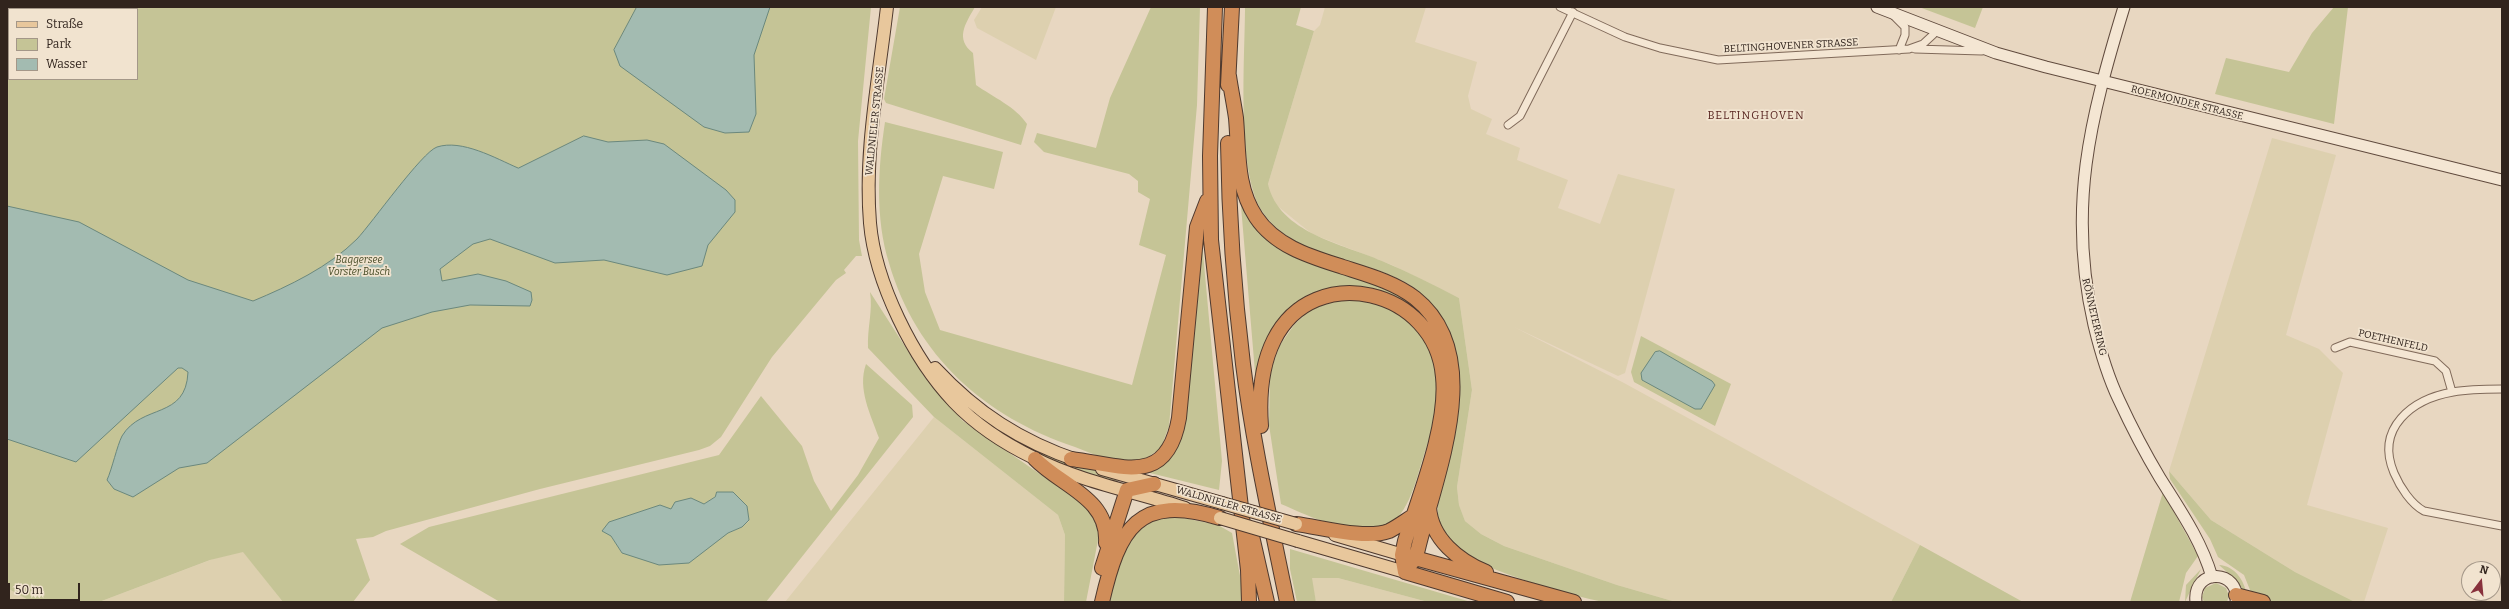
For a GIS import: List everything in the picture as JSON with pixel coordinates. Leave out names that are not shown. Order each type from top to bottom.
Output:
[{"type":"highway","points":[[1215,7],[1209,196],[1211,240],[1248,570],[1249,602]]},
{"type":"highway","points":[[1232,7],[1229,76],[1229,200],[1235,283],[1243,364],[1265,496],[1287,602]]},
{"type":"highway","points":[[1229,76],[1236,118],[1241,180],[1247,200],[1257,218],[1280,241],[1303,254],[1380,279],[1399,288],[1416,299],[1440,330],[1452,366],[1453,409],[1446,442],[1429,502],[1408,557],[1404,572]]},
{"type":"highway","points":[[1071,459],[1133,469],[1154,462],[1170,447],[1179,418],[1197,226],[1209,196]]},
{"type":"highway","points":[[1265,496],[1260,412],[1262,378],[1274,339],[1286,322],[1301,308],[1339,294],[1369,294],[1400,306],[1421,324],[1436,347],[1441,361],[1443,376],[1443,406],[1437,434],[1413,516],[1408,557]]},
{"type":"highway","points":[[1036,459],[1046,470],[1088,499],[1098,512],[1106,532],[1106,554]]},
{"type":"highway","points":[[1237,470],[1267,602]]},
{"type":"highway","points":[[1092,602],[1127,490],[1154,484]]},
{"type":"highway","points":[[1429,502],[1430,514],[1435,530],[1455,553],[1471,565],[1525,590]]},
{"type":"highway","points":[[1102,602],[1115,557],[1124,536],[1139,520],[1164,510],[1215,517]]},
{"type":"highway","points":[[1296,524],[1354,533],[1372,533],[1389,530],[1413,516]]},
{"type":"highway","name":"WALDNIELER STRASSE","points":[[1408,557],[1525,590],[1574,602]]},
{"type":"highway","name":"WALDNIELER STRASSE","points":[[1404,572],[1507,602]]},
{"type":"highway","points":[[2236,598],[2263,602]]},
{"type":"main road","name":"WALDNIELER STRASSE","points":[[887,7],[869,167],[870,224],[877,261],[885,286],[926,368],[941,388],[967,415],[1000,439],[1036,459],[1066,471],[1264,532],[1404,572]]},
{"type":"main road","name":"WALDNIELER STRASSE","points":[[915,347],[974,407],[1032,443],[1071,459],[1408,557]]},
{"type":"street","name":"BELTINGHOVENER STRASSE","points":[[1560,7],[1625,37],[1660,48],[1718,60],[1909,49],[1963,49],[1996,53]]},
{"type":"street","name":"ROERMONDER STRASSE","points":[[1877,7],[1996,53],[2101,82],[2502,180]]},
{"type":"street","name":"RÖNNETERRING","points":[[2124,7],[2101,82],[2083,173],[2082,240],[2086,290],[2099,344],[2118,398],[2160,477],[2192,528],[2206,557],[2212,577]]},
{"type":"street","points":[[1508,125],[1520,116],[1573,12]]},
{"type":"street","points":[[1892,14],[1905,27],[1905,35],[1899,50]]},
{"type":"street","name":"BELTINGHOVENER STRASSE","points":[[1909,49],[1924,44],[1937,31]]},
{"type":"street","name":"POETHENFELD","points":[[2334,348],[2350,342],[2436,361],[2446,370],[2452,392]]},
{"type":"street","points":[[2502,389],[2452,392],[2424,401],[2404,414],[2393,429],[2388,446],[2391,466],[2396,478],[2415,506],[2424,511],[2502,526]]},
{"type":"street","points":[[2196,602],[2197,589],[2200,584],[2212,577],[2225,578],[2231,583],[2236,598]]},
{"type":"shaded area","points":[[982,7],[1056,7],[1036,60],[977,28],[974,20]]},
{"type":"shaded area","points":[[1325,7],[1426,7],[1415,42],[1477,62],[1468,96],[1471,109],[1492,119],[1486,134],[1520,148],[1517,160],[1568,180],[1558,208],[1600,224],[1618,174],[1675,189],[1625,373],[1618,376],[1514,327],[1624,383],[1920,545],[1891,602],[1676,602],[1617,585],[1504,546],[1481,534],[1465,521],[1459,505],[1457,487],[1472,390],[1459,298],[1392,265],[1312,234],[1275,204],[1270,195],[1268,184],[1314,31],[1320,25]]},
{"type":"shaded area","points":[[2272,138],[2336,155],[2286,335],[2319,349],[2343,373],[2307,505],[2388,528],[2364,602],[2355,602],[2295,572],[2211,520],[2169,471]]},
{"type":"shaded area","points":[[934,417],[1058,515],[1065,535],[1064,602],[785,602]]},
{"type":"shaded area","points":[[243,551],[283,602],[99,602],[213,559]]},
{"type":"shaded area","points":[[1311,578],[1338,578],[1428,602],[1316,602]]},
{"type":"shaded area","points":[[7,588],[32,602],[7,602]]},
{"type":"green space","name":"Baggersee Vorster Busch","points":[[7,7],[871,7],[858,141],[859,240],[862,256],[856,256],[844,270],[846,273],[836,280],[772,357],[721,437],[710,446],[540,489],[386,531],[373,537],[356,539],[370,580],[353,602],[283,602],[243,552],[210,560],[99,602],[32,602],[7,588]]},
{"type":"green space","points":[[900,7],[975,7],[965,25],[963,37],[964,42],[973,53],[976,85],[1011,107],[1027,124],[1021,145],[886,103],[884,99]]},
{"type":"green space","points":[[1151,7],[1200,7],[1197,105],[1169,426],[1161,448],[1142,461],[1109,459],[1042,434],[1012,419],[984,400],[958,379],[936,354],[917,327],[901,296],[889,263],[881,228],[879,175],[885,122],[1003,152],[994,189],[943,176],[919,254],[925,292],[940,330],[1132,385],[1166,255],[1139,245],[1150,199],[1138,192],[1138,181],[1129,174],[1044,152],[1034,142],[1037,133],[1096,148],[1110,98]]},
{"type":"green space","points":[[1245,7],[1301,7],[1296,25],[1314,31],[1268,184],[1274,201],[1285,214],[1314,234],[1392,265],[1459,298],[1472,390],[1457,487],[1459,505],[1465,521],[1481,534],[1504,546],[1617,585],[1676,602],[1613,603],[1574,595],[1513,576],[1479,562],[1457,548],[1444,533],[1439,522],[1438,502],[1452,441],[1458,400],[1458,380],[1452,342],[1443,323],[1431,304],[1414,287],[1380,271],[1298,243],[1269,221],[1262,211],[1254,193],[1248,169],[1245,142]]},
{"type":"green space","points":[[1919,7],[1983,7],[1975,28]]},
{"type":"green space","points":[[2334,7],[2348,7],[2334,124],[2215,94],[2226,58],[2289,72],[2312,33]]},
{"type":"green space","points":[[1240,194],[1257,226],[1406,299],[1436,331],[1444,350],[1425,323],[1359,288],[1291,308],[1273,328],[1264,345],[1256,384]]},
{"type":"green space","points":[[1201,231],[1222,461],[1219,490],[1146,472],[1173,451]]},
{"type":"green space","points":[[870,292],[926,379],[963,421],[1082,503],[1093,516],[1099,535],[1086,602],[1064,602],[1065,535],[1058,515],[934,417],[868,348],[871,306]]},
{"type":"green space","points":[[1343,300],[1366,302],[1386,308],[1404,317],[1417,330],[1427,345],[1434,364],[1437,385],[1436,408],[1431,433],[1417,478],[1404,509],[1397,518],[1380,528],[1354,529],[1329,523],[1281,504],[1269,425],[1270,373],[1280,345],[1294,325],[1313,307]]},
{"type":"green space","points":[[1641,336],[1731,384],[1715,426],[1634,382],[1631,372]]},
{"type":"green space","points":[[866,364],[912,405],[913,417],[766,602],[500,602],[400,544],[429,527],[719,455],[761,396],[802,446],[814,481],[831,511],[858,475],[879,438],[866,402],[863,383]],"holes":[[[715,497],[747,507],[749,521],[742,527],[728,533],[622,553],[611,536],[671,509],[704,504]]]},
{"type":"green space","points":[[956,397],[1092,469],[1116,476],[1118,481],[1113,483],[1034,455],[973,415]]},
{"type":"green space","points":[[2169,471],[2211,520],[2295,572],[2355,602],[2250,602],[2252,595],[2244,575],[2218,557],[2210,539],[2170,479]]},
{"type":"green space","points":[[2163,492],[2198,556],[2186,573],[2179,602],[2130,602]]},
{"type":"green space","points":[[1169,515],[1218,525],[1232,533],[1241,581],[1241,602],[1108,602],[1120,560],[1125,548],[1132,538],[1154,521]]},
{"type":"green space","points":[[1920,545],[2023,602],[1891,602]]},
{"type":"green space","points":[[1290,549],[1471,602],[1428,602],[1338,578],[1312,578],[1316,602],[1297,602],[1290,569]]},
{"type":"green space","points":[[2219,565],[2230,568],[2238,575],[2244,584],[2247,595],[2236,580]]},
{"type":"green space","points":[[2201,569],[2185,602],[2186,585]]},
{"type":"green space","points":[[2216,583],[2226,588],[2229,596],[2227,602],[2204,602],[2202,597],[2205,588]]},
{"type":"water","points":[[637,7],[770,7],[754,55],[756,114],[749,132],[725,133],[704,127],[620,66],[614,50]]},
{"type":"water","points":[[584,136],[608,142],[647,140],[664,144],[726,190],[735,200],[735,212],[708,245],[702,266],[667,275],[604,260],[555,263],[490,239],[473,244],[440,269],[442,281],[478,274],[506,281],[531,292],[532,300],[530,306],[470,305],[432,312],[382,328],[207,463],[179,468],[133,497],[114,489],[107,480],[120,440],[130,426],[140,419],[172,405],[180,398],[185,387],[188,372],[182,368],[178,368],[76,462],[7,439],[7,206],[79,222],[188,280],[253,301],[308,275],[346,249],[364,231],[420,161],[437,147],[447,145],[468,147],[518,168]]},
{"type":"water","points":[[1660,351],[1712,381],[1715,385],[1701,409],[1695,409],[1642,380],[1641,373],[1655,352]]},
{"type":"water","points":[[717,492],[733,492],[747,506],[749,520],[742,527],[728,533],[689,563],[659,565],[622,553],[611,536],[602,531],[609,522],[660,505],[671,509],[675,502],[691,498],[704,504],[715,497]]},
{"type":"district","name":"BELTINGHOVEN","points":[[1756,116]]}]
